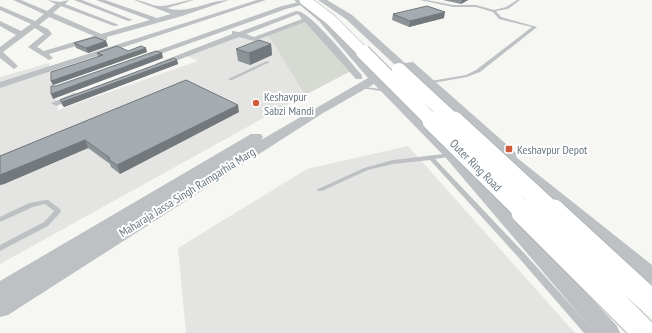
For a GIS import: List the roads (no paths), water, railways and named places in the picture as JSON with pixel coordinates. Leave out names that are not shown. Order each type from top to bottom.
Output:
[{"type":"main road","name":"Outer Ring Road","points":[[300,3],[342,18],[652,303]]},
{"type":"main road","name":"Outer Ring Road","points":[[300,3],[332,20],[645,333]]},
{"type":"street","points":[[16,0],[173,68]]},
{"type":"street","points":[[50,0],[63,2],[116,25]]},
{"type":"street","points":[[77,0],[130,20]]},
{"type":"street","points":[[99,0],[158,21]]},
{"type":"street","points":[[142,0],[189,18],[254,39],[307,19]]},
{"type":"street","points":[[162,8],[191,0]]},
{"type":"street","points":[[42,54],[226,0]]},
{"type":"street","points":[[66,55],[246,0]]},
{"type":"street","points":[[0,85],[263,0]]},
{"type":"street","name":"Outer Ring Road","points":[[322,0],[349,17],[426,84],[452,110],[493,146],[652,276]]},
{"type":"street","points":[[332,0],[371,27],[426,84],[515,160],[520,169]]},
{"type":"street","points":[[0,51],[63,2]]},
{"type":"street","points":[[300,3],[307,19],[366,78]]},
{"type":"street","points":[[132,61],[300,3]]},
{"type":"street","points":[[149,68],[238,34],[300,3]]},
{"type":"street","name":"Outer Ring Road","points":[[300,3],[322,19],[336,35],[366,78],[387,91],[451,155],[609,333]]},
{"type":"street","points":[[0,8],[46,30],[48,34],[32,47],[50,59]]},
{"type":"street","points":[[64,72],[134,51],[241,12]]},
{"type":"street","points":[[0,23],[22,35]]},
{"type":"street","points":[[336,35],[365,32]]},
{"type":"street","points":[[0,38],[10,43]]},
{"type":"street","points":[[0,54],[14,66]]},
{"type":"street","name":"Maharaja Jassa Singh Ramgarhia Marg","points":[[0,308],[120,227],[314,108],[366,78]]},
{"type":"street","points":[[56,103],[85,92]]},
{"type":"street","points":[[413,116],[452,110]]},
{"type":"street","name":"Maharaja Jassa Singh Ramgarhia Marg","points":[[0,292],[120,227]]},
{"type":"lane","points":[[421,0],[453,6],[476,6],[494,11],[507,8],[519,0]]},
{"type":"lane","points":[[387,91],[467,76],[478,71],[535,27],[500,18],[494,11]]},
{"type":"lane","points":[[230,79],[268,62]]},
{"type":"lane","points":[[320,190],[366,169],[393,162],[451,155],[493,146]]},
{"type":"lane","points":[[431,158],[522,256],[590,333]]},
{"type":"lane","points":[[0,220],[31,205],[46,202],[58,211],[46,224],[0,248]]},
{"type":"place","name":"Keshavpur Sabzi Mandi","points":[[256,103]]},
{"type":"place","name":"Keshavpur Depot","points":[[509,149]]}]
